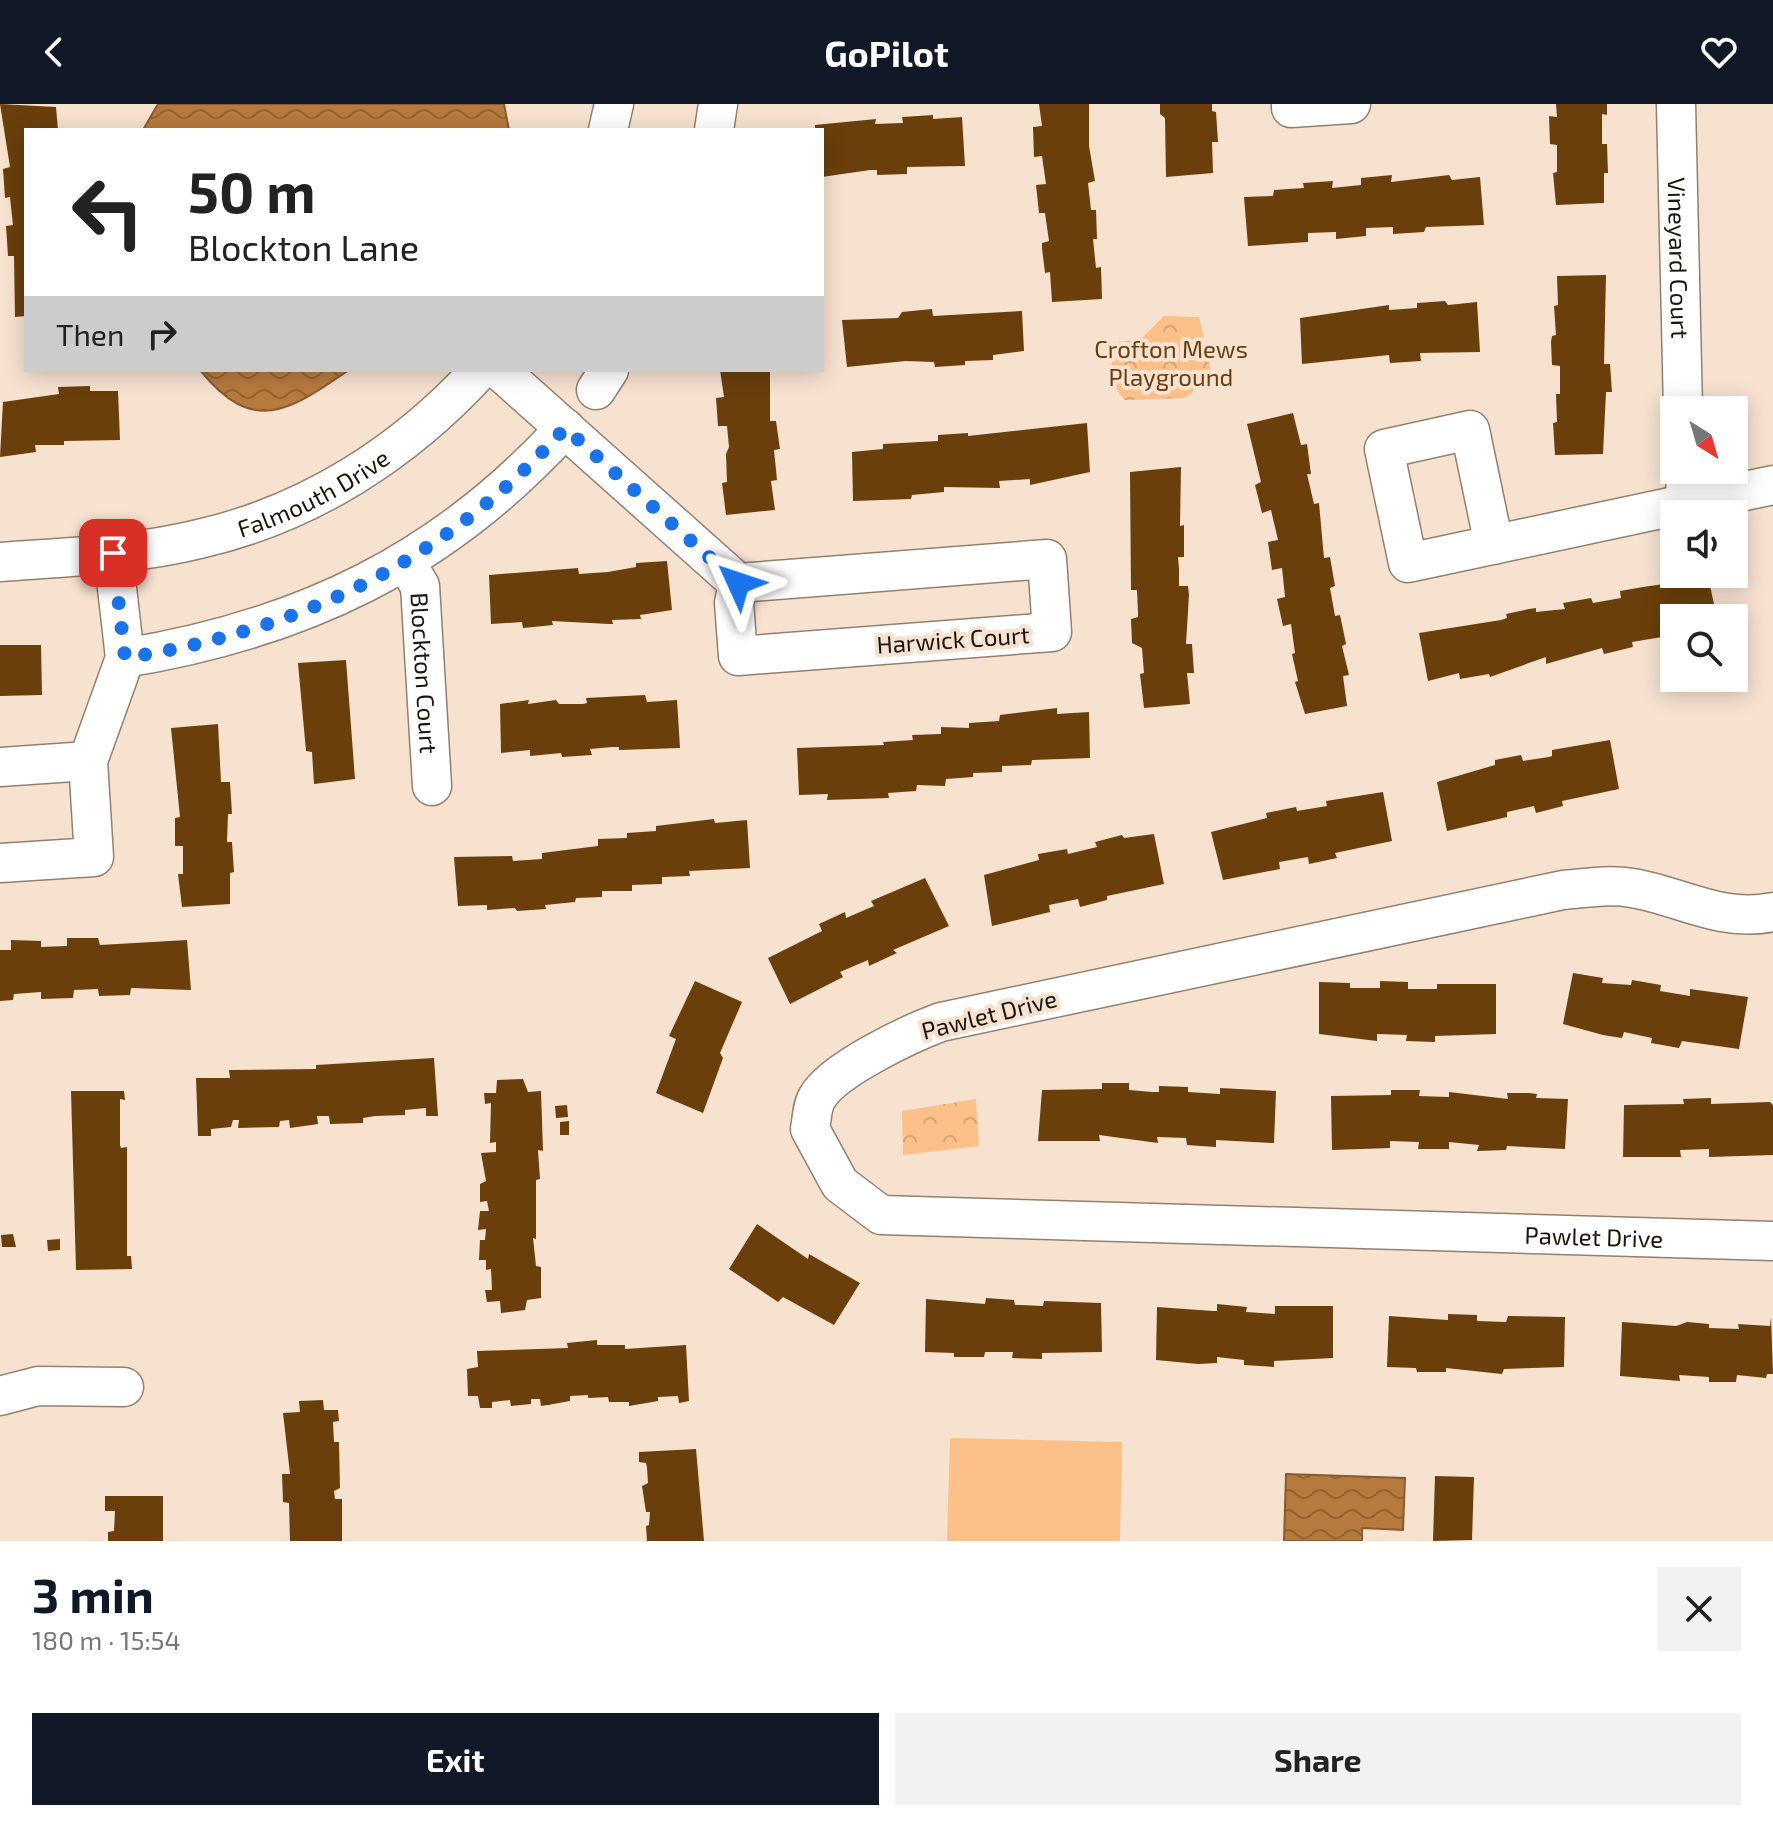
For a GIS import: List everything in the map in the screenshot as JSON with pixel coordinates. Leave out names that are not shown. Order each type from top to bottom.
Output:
[{"type":"street","points":[[608,128],[614,104]]},
{"type":"street","points":[[714,128],[718,104]]},
{"type":"street","points":[[1291,104],[1291,108],[1351,104]]},
{"type":"street","name":"Vineyard Court","points":[[1676,104],[1683,396]]},
{"type":"street","name":"Falmouth Drive","points":[[0,562],[113,553],[198,540],[270,519],[325,493],[389,454],[443,411],[478,372]]},
{"type":"street","points":[[501,372],[738,583]]},
{"type":"street","points":[[125,658],[189,647],[257,629],[318,606],[406,563],[484,508],[527,470],[565,428]]},
{"type":"street","points":[[1494,545],[1685,487],[1773,485]]},
{"type":"street","points":[[0,863],[94,857],[88,761],[125,658],[113,553]]},
{"type":"street","name":"Harwick Court","points":[[1047,559],[1052,632],[738,656],[734,603],[738,583],[1047,559]]},
{"type":"street","name":"Blockton Court","points":[[406,563],[420,586],[432,786]]},
{"type":"street","points":[[0,767],[88,761]]},
{"type":"street","name":"Pawlet Drive","points":[[1773,912],[1729,915],[1633,888],[1605,886],[1563,890],[941,1022],[900,1038],[829,1084],[817,1098],[810,1129],[840,1184],[881,1215],[1773,1241]]},
{"type":"street","points":[[0,1396],[38,1386],[124,1387]]},
{"type":"green space","name":"Crofton Mews Playground","points":[[1164,316],[1199,317],[1212,376],[1185,398],[1124,400],[1108,376],[1118,342],[1141,339]]},
{"type":"green space","points":[[976,1099],[979,1146],[903,1155],[902,1111]]},
{"type":"green space","points":[[950,1438],[1122,1442],[1120,1541],[947,1541]]},
{"type":"water","points":[[158,104],[504,104],[509,128],[144,128]]},
{"type":"water","points":[[202,372],[346,372],[308,397],[272,410],[255,410],[237,404],[219,391]]},
{"type":"water","points":[[1286,1474],[1405,1478],[1403,1530],[1362,1528],[1362,1541],[1284,1541]]},
{"type":"building","points":[[0,104],[56,107],[58,128],[24,128],[24,316],[15,317],[14,256],[8,256],[6,226],[13,225],[10,197],[5,198],[3,169],[10,167]]},
{"type":"building","points":[[1039,104],[1089,104],[1089,146],[1095,181],[1088,183],[1091,210],[1096,210],[1097,239],[1093,239],[1096,268],[1101,267],[1102,299],[1052,302],[1050,272],[1045,273],[1042,248],[1042,243],[1049,241],[1045,213],[1039,213],[1036,185],[1046,184],[1042,156],[1034,157],[1033,127],[1042,126]]},
{"type":"building","points":[[1160,104],[1212,104],[1212,111],[1216,112],[1218,142],[1212,142],[1213,173],[1166,177],[1165,118],[1160,114]]},
{"type":"building","points":[[1556,104],[1607,104],[1607,115],[1602,114],[1602,144],[1607,144],[1608,173],[1604,173],[1604,203],[1556,205],[1553,173],[1557,172],[1557,145],[1550,144],[1549,116],[1557,117]]},
{"type":"building","points":[[902,117],[962,117],[965,166],[907,167],[907,174],[877,175],[877,170],[870,170],[824,177],[824,128],[815,128],[815,125],[876,119],[875,124],[903,123]]},
{"type":"building","points":[[1392,175],[1391,182],[1449,175],[1452,180],[1480,177],[1484,225],[1426,227],[1424,232],[1393,234],[1393,227],[1366,228],[1366,236],[1336,239],[1336,232],[1308,233],[1308,242],[1248,246],[1244,197],[1273,196],[1274,190],[1304,188],[1303,183],[1333,181],[1332,188],[1361,185],[1361,178]]},
{"type":"building","points":[[1606,275],[1604,364],[1610,364],[1612,392],[1606,392],[1603,454],[1555,455],[1553,423],[1557,422],[1556,394],[1560,394],[1560,366],[1552,365],[1551,342],[1552,336],[1556,335],[1554,306],[1558,305],[1557,276]]},
{"type":"building","points":[[1445,301],[1448,305],[1477,302],[1480,352],[1420,353],[1421,361],[1390,363],[1389,355],[1302,364],[1300,318],[1389,305],[1389,310],[1417,308],[1417,303]]},
{"type":"building","points":[[932,309],[933,316],[1022,311],[1024,351],[993,355],[993,360],[965,361],[965,365],[935,367],[934,362],[906,361],[847,367],[842,320],[898,318],[902,312]]},
{"type":"building","points":[[720,372],[770,372],[770,421],[776,421],[780,449],[774,450],[777,480],[771,481],[775,510],[726,515],[722,483],[727,482],[726,454],[729,447],[727,426],[718,426],[716,398],[724,397]]},
{"type":"building","points":[[90,386],[90,391],[118,391],[120,440],[35,445],[36,452],[0,457],[3,402],[59,394],[58,387]]},
{"type":"building","points":[[1293,413],[1301,445],[1307,444],[1311,474],[1307,474],[1314,504],[1319,503],[1324,558],[1330,557],[1335,586],[1330,588],[1335,616],[1340,615],[1346,644],[1342,646],[1349,675],[1343,676],[1347,706],[1305,714],[1295,682],[1298,681],[1292,654],[1295,653],[1291,624],[1283,626],[1277,599],[1285,597],[1282,568],[1272,570],[1268,542],[1278,540],[1271,510],[1262,513],[1255,485],[1261,482],[1247,424]]},
{"type":"building","points":[[1087,423],[1090,472],[1030,485],[1030,479],[999,481],[1000,488],[944,487],[944,492],[912,495],[911,499],[853,501],[852,452],[883,449],[883,444],[938,441],[938,435],[968,433],[968,436]]},
{"type":"building","points":[[1181,467],[1180,526],[1184,525],[1184,557],[1178,557],[1179,586],[1188,586],[1189,595],[1186,644],[1192,644],[1194,673],[1187,673],[1190,704],[1144,708],[1140,674],[1144,673],[1142,648],[1132,643],[1131,619],[1138,617],[1138,613],[1137,590],[1131,590],[1130,472]]},
{"type":"building","points":[[667,561],[672,610],[640,615],[641,619],[612,620],[613,624],[552,621],[553,625],[523,628],[522,622],[491,624],[489,575],[578,568],[579,574],[608,572],[636,567],[636,563]]},
{"type":"building","points":[[1660,585],[1660,588],[1711,588],[1714,604],[1660,604],[1660,637],[1632,642],[1633,647],[1604,654],[1602,648],[1546,664],[1546,657],[1490,677],[1489,674],[1460,679],[1459,673],[1428,681],[1419,633],[1501,620],[1507,618],[1506,614],[1529,609],[1536,608],[1536,612],[1565,609],[1563,603],[1591,598],[1593,603],[1621,598],[1620,591]]},
{"type":"building","points":[[0,645],[41,645],[42,695],[0,696]]},
{"type":"building","points":[[346,660],[355,779],[314,784],[312,752],[306,751],[298,663]]},
{"type":"building","points":[[645,695],[647,702],[677,700],[680,748],[619,750],[619,747],[612,747],[590,749],[592,755],[562,757],[561,753],[530,756],[530,750],[501,753],[500,704],[556,700],[559,704],[583,704],[587,703],[586,698]]},
{"type":"building","points":[[1057,708],[1057,714],[1089,712],[1090,758],[1032,760],[1031,765],[1002,766],[1002,772],[973,773],[973,777],[946,779],[945,786],[917,785],[916,791],[888,793],[889,798],[827,800],[828,794],[799,795],[797,748],[884,745],[883,742],[913,740],[912,735],[941,734],[941,727],[969,728],[969,723],[999,721],[1000,715]]},
{"type":"building","points":[[218,724],[221,782],[230,782],[232,814],[228,814],[227,842],[232,842],[234,872],[230,873],[230,904],[182,907],[178,874],[183,874],[183,846],[175,846],[175,818],[180,817],[171,728]]},
{"type":"building","points":[[1610,740],[1619,789],[1562,801],[1563,806],[1536,813],[1534,806],[1507,812],[1507,817],[1447,831],[1437,782],[1495,765],[1495,760],[1521,755],[1523,761],[1549,757],[1552,750]]},
{"type":"building","points":[[1383,792],[1392,841],[1335,853],[1337,858],[1309,864],[1308,857],[1279,862],[1280,869],[1223,880],[1211,832],[1267,818],[1266,813],[1296,807],[1297,811],[1327,806],[1326,801]]},
{"type":"building","points":[[714,819],[715,823],[747,820],[750,868],[689,871],[690,876],[662,877],[662,884],[632,885],[632,891],[602,891],[602,897],[576,898],[575,902],[545,905],[546,909],[487,910],[487,905],[458,906],[454,857],[512,856],[513,861],[542,859],[542,853],[598,846],[598,839],[627,838],[627,833],[656,831],[656,826]]},
{"type":"building","points":[[1154,834],[1164,884],[1107,896],[1107,900],[1080,907],[1078,899],[1049,905],[1050,912],[992,926],[984,875],[1039,860],[1038,854],[1067,849],[1068,854],[1097,847],[1095,842],[1122,835],[1124,838]]},
{"type":"building","points":[[925,878],[949,926],[893,950],[897,953],[869,966],[868,960],[840,972],[843,977],[790,1004],[768,958],[822,931],[819,924],[845,912],[846,918],[874,906],[871,901]]},
{"type":"building","points":[[67,938],[98,938],[100,945],[187,940],[191,990],[131,988],[130,995],[99,996],[98,989],[74,990],[73,998],[41,999],[41,992],[14,994],[13,1000],[0,1001],[0,950],[11,950],[11,940],[41,941],[41,947],[67,946]]},
{"type":"building","points":[[1573,973],[1603,978],[1602,983],[1631,985],[1632,980],[1661,985],[1660,991],[1690,996],[1690,989],[1748,997],[1739,1049],[1682,1041],[1679,1048],[1651,1043],[1652,1038],[1624,1032],[1622,1038],[1563,1024]]},
{"type":"building","points":[[695,981],[742,1002],[720,1053],[723,1058],[703,1113],[656,1093],[676,1039],[669,1036]]},
{"type":"building","points":[[1380,981],[1408,982],[1408,989],[1437,989],[1437,984],[1496,984],[1496,1034],[1435,1036],[1435,1042],[1406,1041],[1407,1035],[1377,1034],[1377,1041],[1319,1034],[1319,982],[1350,983],[1350,988],[1380,988]]},
{"type":"building","points":[[434,1058],[438,1116],[426,1116],[426,1108],[405,1110],[405,1115],[363,1118],[363,1123],[330,1124],[329,1116],[317,1116],[318,1124],[290,1128],[289,1120],[280,1121],[279,1127],[238,1128],[239,1120],[233,1120],[231,1127],[211,1129],[211,1136],[198,1136],[196,1078],[230,1078],[229,1070],[316,1069],[316,1065]]},
{"type":"building","points":[[523,1079],[528,1092],[541,1091],[543,1151],[538,1150],[540,1179],[536,1180],[536,1239],[533,1238],[536,1266],[541,1267],[541,1298],[527,1300],[525,1310],[501,1313],[500,1301],[487,1302],[485,1290],[492,1290],[491,1269],[486,1270],[486,1260],[479,1260],[480,1240],[485,1240],[486,1229],[478,1230],[480,1211],[489,1211],[487,1201],[480,1202],[480,1184],[486,1181],[481,1153],[496,1152],[496,1142],[490,1143],[491,1103],[485,1104],[484,1093],[496,1093],[497,1080]]},
{"type":"building","points":[[1102,1083],[1129,1083],[1129,1090],[1152,1092],[1159,1092],[1159,1086],[1188,1087],[1188,1092],[1220,1094],[1220,1088],[1276,1091],[1274,1143],[1216,1140],[1216,1147],[1187,1145],[1186,1138],[1157,1137],[1158,1143],[1099,1135],[1100,1141],[1038,1141],[1042,1090],[1102,1089]]},
{"type":"building","points":[[1391,1090],[1420,1090],[1419,1096],[1449,1097],[1449,1092],[1508,1099],[1507,1093],[1529,1093],[1537,1094],[1536,1098],[1568,1099],[1565,1149],[1507,1146],[1506,1150],[1477,1151],[1479,1145],[1449,1142],[1449,1149],[1418,1149],[1419,1142],[1390,1141],[1390,1148],[1332,1150],[1331,1096],[1391,1095]]},
{"type":"building","points":[[71,1091],[124,1091],[125,1100],[120,1099],[120,1145],[121,1148],[127,1147],[127,1256],[131,1256],[132,1269],[76,1270]]},
{"type":"building","points":[[1711,1098],[1711,1104],[1770,1102],[1773,1105],[1773,1155],[1709,1157],[1709,1149],[1680,1150],[1681,1157],[1623,1157],[1624,1105],[1684,1104],[1683,1099]]},
{"type":"building","points":[[567,1105],[568,1117],[556,1118],[555,1106]]},
{"type":"building","points":[[569,1121],[569,1135],[560,1135],[560,1122]]},
{"type":"building","points":[[757,1224],[808,1259],[809,1254],[860,1283],[834,1325],[783,1297],[778,1302],[729,1269]]},
{"type":"building","points":[[13,1234],[16,1247],[2,1247],[1,1235]]},
{"type":"building","points":[[60,1239],[60,1250],[48,1251],[47,1240]]},
{"type":"building","points":[[986,1298],[1014,1300],[1015,1305],[1043,1306],[1044,1301],[1101,1303],[1102,1352],[1042,1353],[1042,1359],[1012,1358],[1013,1352],[985,1352],[984,1357],[954,1357],[954,1353],[925,1352],[926,1299],[985,1304]]},
{"type":"building","points":[[1217,1304],[1247,1307],[1246,1312],[1275,1314],[1275,1306],[1333,1306],[1333,1358],[1274,1361],[1274,1367],[1244,1365],[1244,1360],[1217,1357],[1217,1363],[1198,1364],[1156,1360],[1157,1307],[1217,1311]]},
{"type":"building","points":[[1448,1314],[1477,1315],[1477,1321],[1506,1322],[1508,1316],[1565,1317],[1564,1367],[1504,1369],[1502,1374],[1446,1368],[1446,1372],[1417,1372],[1416,1368],[1387,1367],[1389,1316],[1448,1320]]},
{"type":"building","points":[[1771,1317],[1773,1374],[1767,1374],[1766,1378],[1737,1375],[1736,1382],[1709,1382],[1709,1377],[1679,1375],[1680,1381],[1620,1376],[1622,1322],[1676,1326],[1687,1322],[1709,1324],[1709,1328],[1739,1329],[1738,1324],[1770,1326]]},
{"type":"building","points":[[597,1340],[597,1345],[625,1345],[625,1349],[686,1345],[689,1401],[679,1403],[678,1396],[658,1397],[658,1401],[629,1406],[629,1402],[609,1402],[608,1397],[588,1398],[588,1395],[570,1396],[570,1401],[541,1406],[540,1399],[531,1399],[531,1404],[511,1406],[510,1400],[492,1402],[492,1408],[480,1408],[478,1396],[468,1396],[467,1369],[478,1367],[477,1351],[568,1348],[567,1343]]},
{"type":"building","points":[[323,1400],[324,1410],[338,1410],[339,1421],[333,1422],[334,1442],[339,1442],[340,1488],[334,1491],[335,1499],[342,1499],[342,1541],[290,1541],[289,1503],[283,1502],[282,1474],[290,1474],[283,1413],[300,1412],[299,1401]]},
{"type":"building","points":[[696,1449],[704,1541],[647,1541],[646,1526],[649,1525],[650,1512],[646,1512],[642,1486],[648,1483],[647,1468],[646,1463],[639,1462],[639,1452]]},
{"type":"building","points":[[1435,1476],[1474,1477],[1472,1540],[1433,1541]]},
{"type":"building","points":[[105,1496],[163,1496],[163,1541],[108,1541],[108,1532],[114,1531],[115,1511],[105,1511]]},
{"type":"route","points":[[113,553],[125,658],[189,647],[257,629],[367,584],[440,541],[527,470],[565,428],[738,583]]}]
